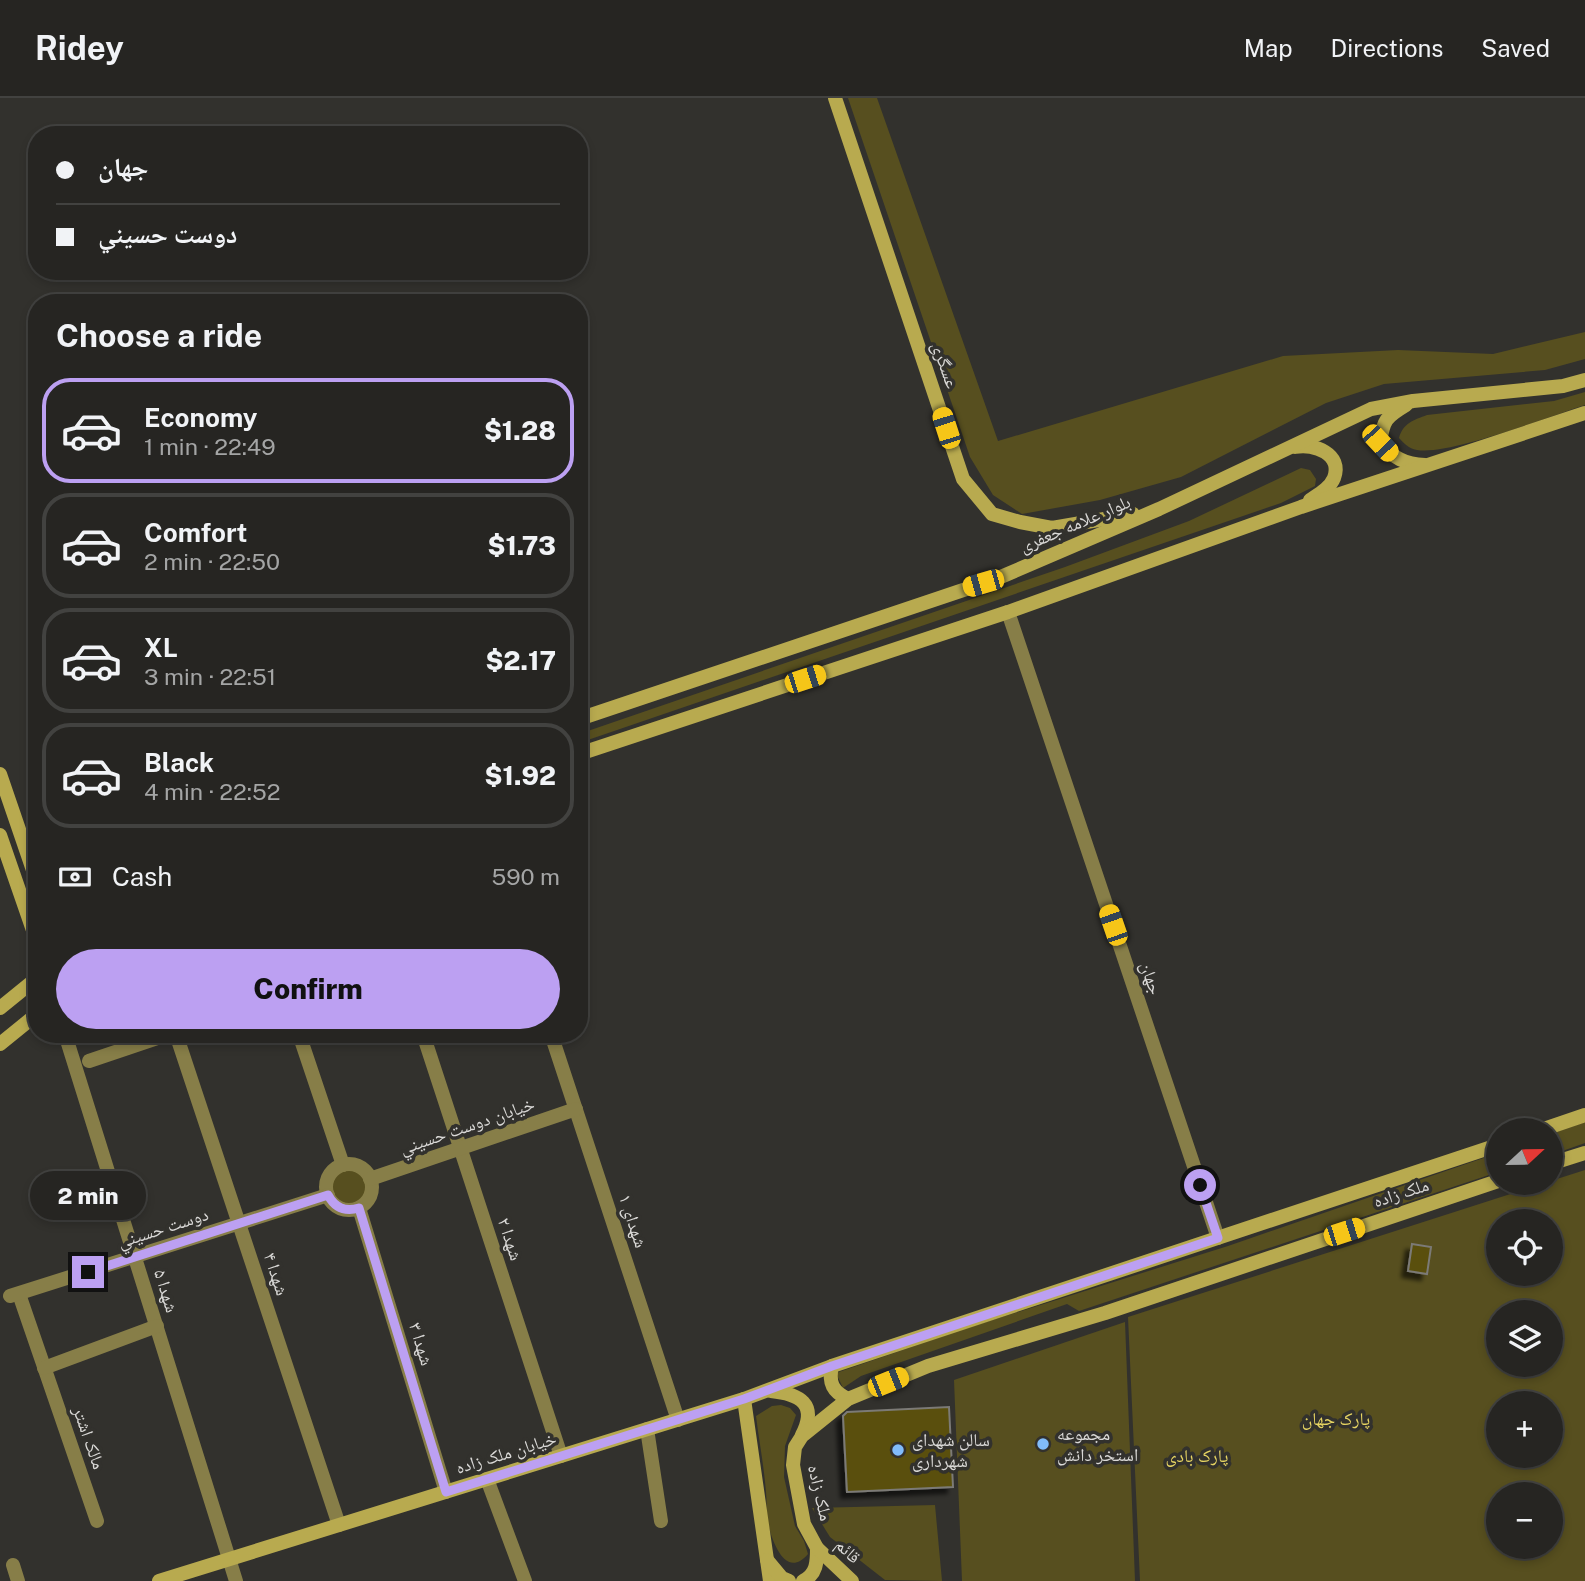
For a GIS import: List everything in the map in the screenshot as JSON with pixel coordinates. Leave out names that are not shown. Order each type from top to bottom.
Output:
[{"type":"main road","name":"عسگری","points":[[835,98],[963,479],[992,514],[1052,528],[1159,509]]},
{"type":"main road","name":"بلوار علامه جعفری","points":[[588,716],[996,579],[1159,509],[1371,409],[1413,401],[1563,386],[1585,380]]},
{"type":"main road","points":[[1413,401],[1394,413],[1382,425],[1380,443],[1392,457],[1408,464],[1432,465]]},
{"type":"main road","points":[[588,751],[1008,612],[1301,507],[1585,413]]},
{"type":"main road","points":[[1286,448],[1304,445],[1322,449],[1332,457],[1336,466],[1335,477],[1328,488],[1301,507]]},
{"type":"main road","points":[[0,774],[28,856]]},
{"type":"main road","points":[[0,835],[28,916]]},
{"type":"main road","points":[[0,1008],[28,985]]},
{"type":"main road","points":[[0,1044],[28,1021]]},
{"type":"main road","points":[[1563,1122],[1585,1115]]},
{"type":"main road","name":"ملک زاده","points":[[744,1399],[832,1366],[1486,1149]]},
{"type":"main road","points":[[1563,1160],[1585,1153]]},
{"type":"main road","name":"ملک زاده","points":[[817,1548],[804,1524],[793,1465],[795,1447],[802,1436],[848,1399],[928,1366],[1105,1313],[1486,1185]]},
{"type":"main road","points":[[832,1366],[831,1383],[837,1394],[848,1399]]},
{"type":"main road","points":[[767,1391],[790,1393],[802,1400],[808,1408],[809,1417],[802,1436]]},
{"type":"main road","points":[[744,1399],[770,1581]]},
{"type":"main road","name":"خیابان ملک زاده","points":[[159,1581],[744,1399]]},
{"type":"main road","points":[[803,1581],[810,1577],[817,1567],[817,1548]]},
{"type":"main road","name":"قائم","points":[[817,1548],[852,1581]]},
{"type":"main road","points":[[766,1558],[782,1578],[789,1581]]},
{"type":"street","name":"جهان","points":[[1008,612],[1218,1238]]},
{"type":"street","name":"شهدا ۵","points":[[68,1043],[236,1581]]},
{"type":"street","points":[[89,1061],[142,1043]]},
{"type":"street","name":"شهدا ۴","points":[[179,1043],[339,1525]]},
{"type":"street","points":[[302,1043],[343,1165]]},
{"type":"street","name":"شهدا ۲","points":[[426,1043],[562,1456]]},
{"type":"street","name":"شهدای ۱","points":[[554,1043],[678,1420]]},
{"type":"street","name":"خیابان دوست حسيني","points":[[370,1179],[576,1109]]},
{"type":"street","points":[[343,1165],[358,1166],[370,1179],[372,1191],[359,1208],[352,1210],[337,1207],[328,1195],[326,1188],[331,1174],[343,1165]]},
{"type":"street","name":"دوست حسيني","points":[[14,1295],[328,1195]]},
{"type":"street","name":"شهدا ۳","points":[[359,1208],[446,1492]]},
{"type":"street","name":"مالک اشتر","points":[[14,1295],[44,1368],[97,1521]]},
{"type":"street","points":[[44,1368],[156,1326]]},
{"type":"street","points":[[647,1429],[661,1521]]},
{"type":"street","points":[[487,1479],[525,1581]]},
{"type":"street","points":[[13,1565],[18,1581]]},
{"type":"green space","points":[[848,98],[877,98],[998,441],[1283,356],[1398,350],[1493,354],[1585,332],[1585,359],[1545,370],[1384,384],[1326,403],[1181,477],[1100,500],[1022,514],[993,495],[970,457]]},
{"type":"green space","points":[[1585,392],[1585,405],[1452,447],[1417,450],[1399,438],[1406,425],[1427,415],[1554,401]]},
{"type":"green space","points":[[1301,468],[1310,470],[1316,479],[1315,486],[1281,503],[588,740],[588,731],[1065,567],[1189,521]]},
{"type":"green space","points":[[1585,1122],[1585,1143],[1563,1151],[1563,1130]]},
{"type":"green space","points":[[1486,1157],[1486,1176],[1079,1311],[1067,1304],[861,1376],[843,1388],[836,1373],[964,1329],[1228,1246]]},
{"type":"green space","points":[[350,1167],[358,1168],[364,1173],[369,1179],[369,1195],[364,1201],[358,1206],[350,1207],[342,1206],[336,1201],[331,1195],[330,1187],[331,1179],[336,1173],[342,1168]]},
{"type":"green space","name":"پارک جهان","points":[[1585,1170],[1585,1581],[1140,1581],[1128,1317],[1507,1195],[1563,1195],[1563,1177]]},
{"type":"green space","name":"مجموعه استخر دانش","points":[[1125,1322],[1135,1581],[962,1581],[954,1380]]},
{"type":"green space","points":[[772,1406],[790,1408],[796,1415],[785,1446],[784,1477],[795,1526],[808,1554],[800,1561],[792,1563],[780,1554],[767,1519],[756,1416]]},
{"type":"green space","points":[[935,1505],[942,1581],[885,1580],[830,1537],[812,1508]]},
{"type":"building","points":[[1412,1244],[1431,1247],[1427,1274],[1408,1271]]},
{"type":"building","name":"سالن شهدای شهرداری","points":[[949,1407],[953,1487],[847,1492],[843,1416],[847,1412]]},
{"type":"place","name":"مجموعه استخر دانش","points":[[1043,1444]]},
{"type":"place","name":"سالن شهدای شهرداری","points":[[898,1450]]},
{"type":"route","points":[[88,1272],[328,1195],[337,1207],[344,1210],[359,1208],[446,1492],[744,1399],[832,1366],[1218,1238],[1200,1185]]},
{"type":"park label","name":"پارک بادی","points":[[1197,1456]]}]
